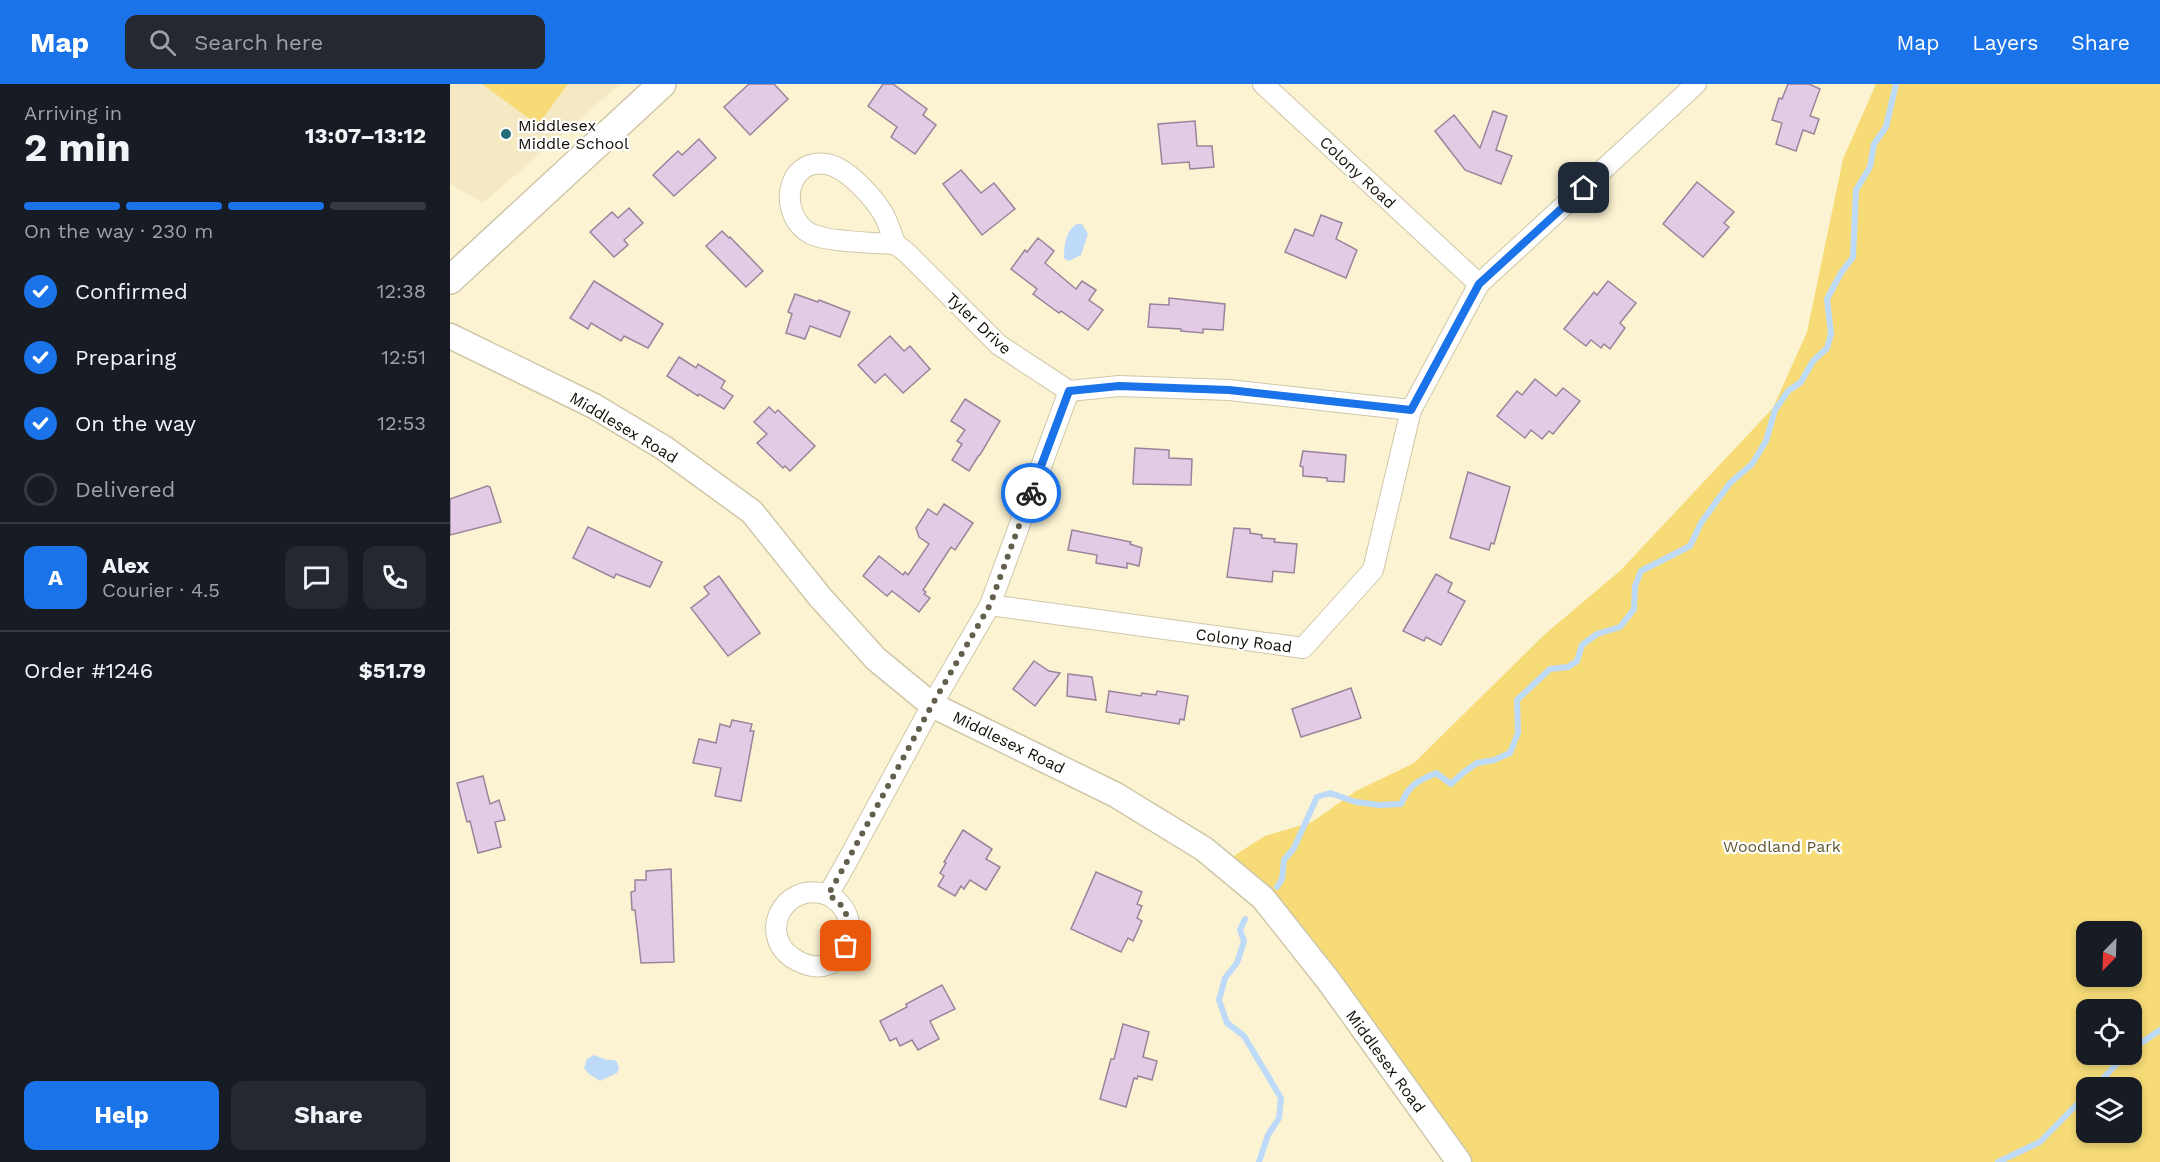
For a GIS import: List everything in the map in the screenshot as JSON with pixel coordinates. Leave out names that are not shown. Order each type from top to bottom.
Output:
[{"type":"main road","points":[[450,280],[662,84]]},
{"type":"street","name":"Colony Road","points":[[1263,84],[1479,284]]},
{"type":"street","name":"Colony Road","points":[[990,605],[1303,648],[1374,570],[1411,410],[1479,284],[1696,84]]},
{"type":"street","name":"Tyler Drive","points":[[896,245],[812,234],[801,226],[793,214],[789,199],[791,181],[799,172],[812,165],[827,164],[840,169],[870,196],[884,216],[896,245],[909,255],[999,345],[1069,391]]},
{"type":"street","name":"Middlesex Road","points":[[450,336],[594,406],[664,448],[752,512],[820,597],[876,659],[932,705],[1116,795],[1204,849],[1263,898],[1328,980],[1460,1162]]},
{"type":"street","points":[[828,895],[932,705],[990,605],[1069,391],[1119,386],[1229,390],[1411,410]]},
{"type":"shaded area","name":"Middlesex Middle School","points":[[450,84],[620,84],[483,203],[450,184]]},
{"type":"green space","points":[[482,84],[568,84],[538,125]]},
{"type":"green space","name":"Woodland Park","points":[[1876,84],[2160,84],[2160,1162],[1454,1162],[1228,870],[1235,855],[1265,836],[1312,822],[1356,791],[1414,763],[1545,634],[1620,571],[1773,408],[1807,332],[1843,159]]},
{"type":"water","points":[[1077,224],[1082,224],[1088,234],[1081,255],[1069,261],[1064,258],[1065,244],[1070,231]]},
{"type":"water","points":[[594,1055],[617,1062],[619,1069],[617,1073],[600,1081],[589,1074],[584,1068],[587,1059]]},
{"type":"building","points":[[749,84],[774,84],[788,99],[750,135],[724,107]]},
{"type":"building","points":[[883,84],[893,84],[927,109],[923,115],[936,125],[915,154],[891,137],[897,127],[868,106]]},
{"type":"building","points":[[1788,84],[1809,84],[1820,89],[1810,116],[1819,119],[1814,134],[1803,130],[1796,151],[1776,144],[1782,123],[1772,120],[1779,98],[1782,99]]},
{"type":"building","points":[[1493,111],[1507,116],[1496,150],[1512,156],[1501,184],[1465,170],[1435,131],[1454,115],[1480,148]]},
{"type":"building","points":[[1195,121],[1197,146],[1212,146],[1214,167],[1190,169],[1189,162],[1162,164],[1158,124]]},
{"type":"building","points":[[699,139],[716,158],[674,196],[653,175],[678,151],[682,155]]},
{"type":"building","points":[[961,170],[981,193],[994,183],[1015,209],[982,235],[943,184]]},
{"type":"building","points":[[1697,182],[1734,212],[1724,223],[1729,227],[1703,257],[1663,224]]},
{"type":"building","points":[[629,208],[643,223],[624,240],[628,245],[614,257],[590,232],[612,212],[618,218]]},
{"type":"building","points":[[1321,215],[1342,223],[1336,239],[1357,250],[1346,278],[1285,252],[1295,229],[1313,236]]},
{"type":"building","points":[[722,231],[763,271],[746,287],[706,246]]},
{"type":"building","points":[[1038,238],[1054,251],[1045,263],[1076,289],[1082,281],[1096,290],[1089,300],[1103,310],[1088,330],[1033,294],[1037,289],[1011,269],[1025,250],[1027,252]]},
{"type":"building","points":[[594,281],[663,324],[648,348],[624,336],[621,341],[591,323],[588,329],[570,318]]},
{"type":"building","points":[[1608,281],[1636,303],[1620,323],[1625,328],[1610,349],[1604,344],[1601,348],[1591,340],[1586,346],[1564,329],[1594,292],[1597,295]]},
{"type":"building","points":[[795,294],[850,312],[840,337],[810,326],[805,339],[786,333],[792,314],[788,312]]},
{"type":"building","points":[[1169,298],[1225,304],[1223,330],[1203,329],[1203,333],[1148,327],[1150,304],[1169,305]]},
{"type":"building","points":[[890,336],[904,351],[910,346],[930,369],[903,393],[885,374],[875,383],[858,365]]},
{"type":"building","points":[[679,357],[696,368],[698,364],[725,381],[721,388],[733,396],[724,409],[667,376]]},
{"type":"building","points":[[1535,379],[1556,396],[1563,388],[1580,401],[1553,434],[1549,431],[1542,439],[1531,430],[1525,438],[1497,416],[1517,391],[1522,395]]},
{"type":"building","points":[[965,399],[1000,421],[969,471],[952,460],[962,444],[957,441],[965,430],[951,421]]},
{"type":"building","points":[[769,407],[775,413],[778,410],[815,446],[790,471],[785,466],[783,468],[757,443],[767,434],[754,422]]},
{"type":"building","points":[[1135,448],[1169,450],[1169,458],[1192,459],[1191,485],[1133,484]]},
{"type":"building","points":[[1303,451],[1346,455],[1344,482],[1303,476],[1303,467],[1300,466]]},
{"type":"building","points":[[1468,472],[1510,487],[1494,544],[1491,543],[1489,550],[1450,538]]},
{"type":"building","points":[[487,486],[490,487],[501,522],[450,535],[450,499]]},
{"type":"building","points":[[944,504],[973,523],[955,550],[951,547],[923,590],[926,592],[924,594],[930,598],[919,612],[892,591],[887,596],[863,576],[879,556],[903,575],[905,572],[908,575],[929,544],[919,537],[916,528],[928,509],[937,515]]},
{"type":"building","points":[[588,527],[662,562],[650,587],[616,574],[614,578],[573,558]]},
{"type":"building","points":[[1234,528],[1250,529],[1250,533],[1262,535],[1262,538],[1275,539],[1274,542],[1297,544],[1294,573],[1273,571],[1272,582],[1227,577]]},
{"type":"building","points":[[1072,530],[1131,542],[1130,544],[1142,548],[1139,566],[1127,563],[1127,568],[1096,563],[1097,555],[1068,550]]},
{"type":"building","points":[[1436,574],[1452,583],[1448,592],[1465,601],[1441,645],[1426,637],[1424,641],[1403,631]]},
{"type":"building","points":[[719,576],[760,633],[728,656],[691,608],[709,594],[704,587]]},
{"type":"building","points":[[1034,661],[1049,671],[1060,673],[1035,706],[1013,689]]},
{"type":"building","points":[[1068,674],[1092,677],[1096,700],[1067,696]]},
{"type":"building","points":[[1351,688],[1361,718],[1301,737],[1292,709]]},
{"type":"building","points":[[1109,691],[1141,696],[1142,693],[1156,695],[1157,691],[1188,696],[1184,720],[1180,719],[1179,724],[1106,712]]},
{"type":"building","points":[[732,720],[752,724],[750,731],[754,731],[741,801],[715,796],[721,768],[693,763],[699,739],[716,743],[720,724],[730,727]]},
{"type":"building","points":[[483,776],[490,804],[499,800],[505,820],[495,822],[501,847],[478,853],[457,783]]},
{"type":"building","points":[[963,830],[992,849],[986,859],[1000,867],[986,890],[970,880],[964,889],[961,886],[955,896],[938,886],[944,876],[940,873],[946,863],[944,862]]},
{"type":"building","points":[[671,869],[674,962],[641,963],[631,892],[635,891],[635,880],[646,880],[646,871]]},
{"type":"building","points":[[1096,872],[1142,892],[1137,904],[1142,906],[1137,918],[1142,921],[1133,941],[1128,938],[1121,952],[1071,929]]},
{"type":"building","points":[[942,985],[955,1009],[930,1021],[939,1039],[918,1050],[912,1040],[900,1046],[896,1038],[890,1041],[880,1021]]},
{"type":"building","points":[[1123,1024],[1149,1032],[1143,1057],[1157,1061],[1152,1080],[1138,1076],[1137,1079],[1134,1078],[1126,1107],[1100,1099]]},
{"type":"waterway","points":[[1277,887],[1282,879],[1284,860],[1294,848],[1317,797],[1330,793],[1356,802],[1379,805],[1401,804],[1411,788],[1429,776],[1436,773],[1451,784],[1477,763],[1494,760],[1510,753],[1518,733],[1517,700],[1550,669],[1568,667],[1577,661],[1582,645],[1597,634],[1620,627],[1634,609],[1635,586],[1641,571],[1690,546],[1701,523],[1730,483],[1752,464],[1766,441],[1775,410],[1788,391],[1801,382],[1813,361],[1827,348],[1831,334],[1827,299],[1853,257],[1856,190],[1870,167],[1874,144],[1886,127],[1896,84]]},
{"type":"waterway","points":[[1245,919],[1240,930],[1244,941],[1237,963],[1225,978],[1219,1000],[1227,1023],[1244,1036],[1281,1098],[1279,1118],[1268,1135],[1259,1162]]},
{"type":"waterway","points":[[2142,1042],[2160,1030]]},
{"type":"waterway","points":[[2104,1077],[2116,1065]]},
{"type":"waterway","points":[[1998,1162],[2040,1142],[2076,1105]]},
{"type":"way so far","points":[[846,946],[850,932],[849,920],[845,909],[837,899],[828,895],[932,705],[990,605],[1031,493]]},
{"type":"place","name":"Middlesex Middle School","points":[[506,134]]},
{"type":"route","points":[[1031,493],[1069,391],[1119,386],[1229,390],[1411,410],[1479,284],[1584,188]]}]
